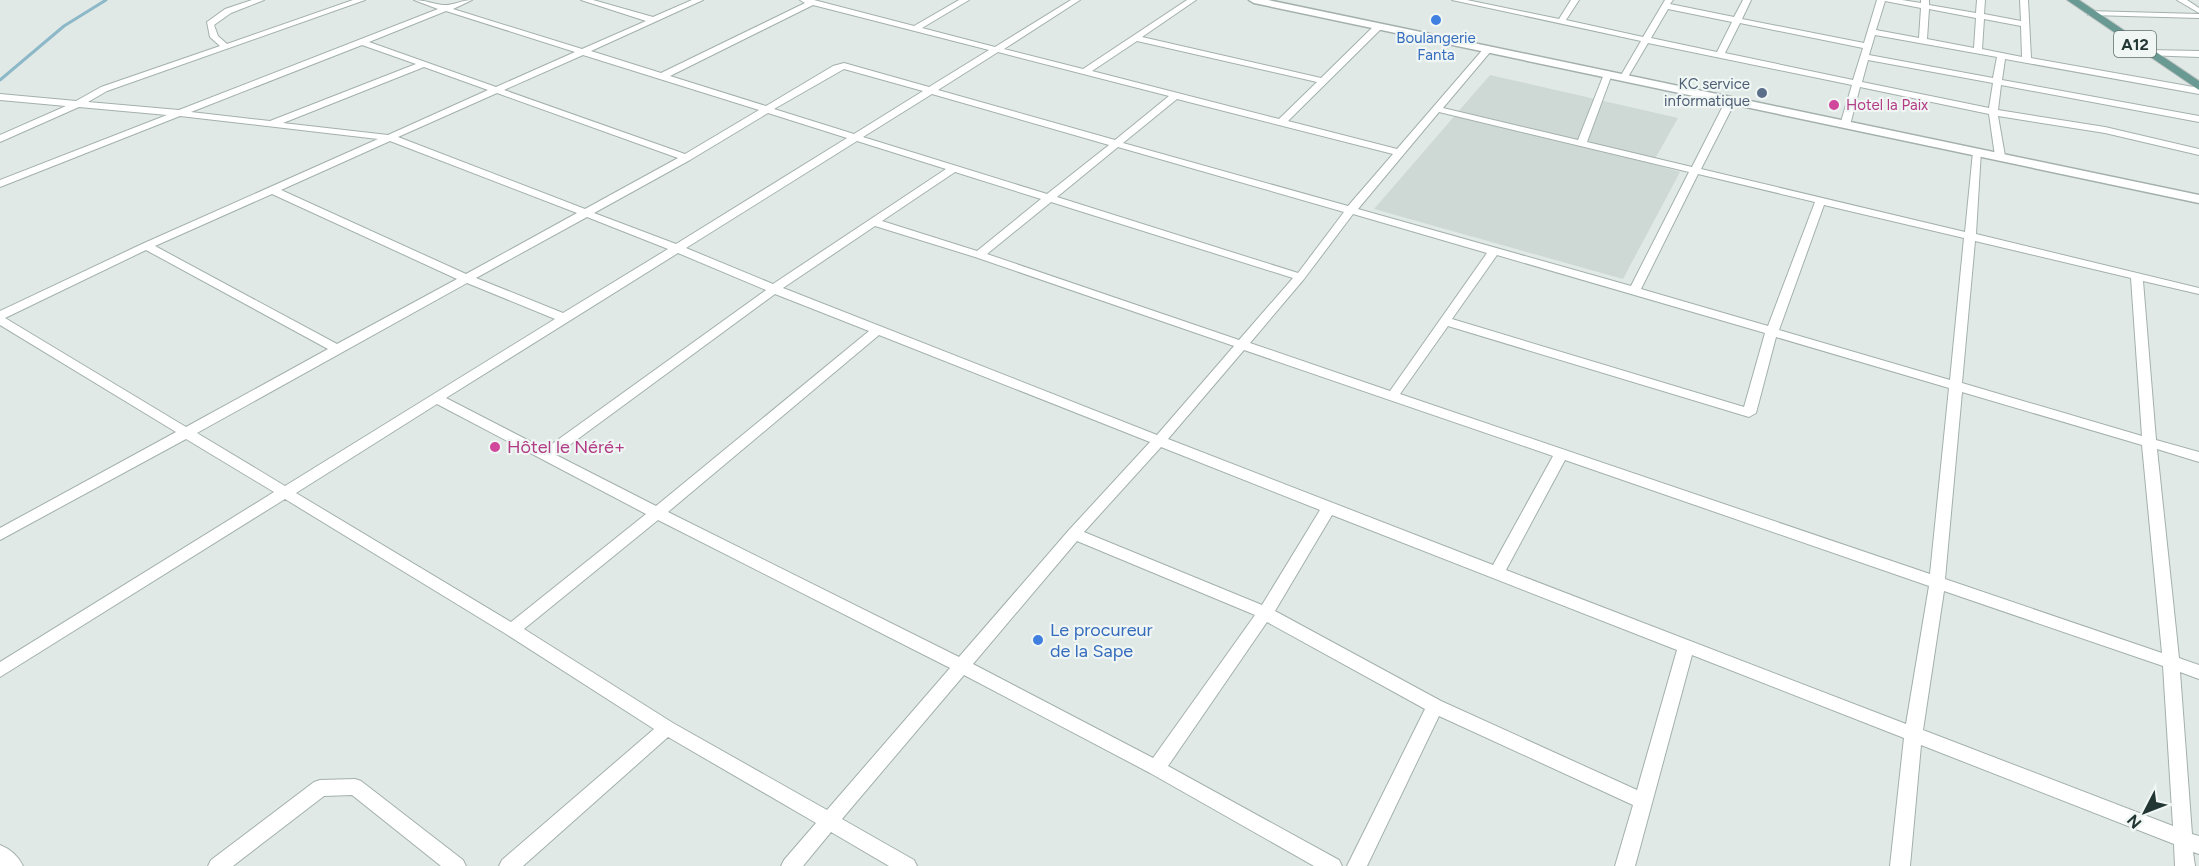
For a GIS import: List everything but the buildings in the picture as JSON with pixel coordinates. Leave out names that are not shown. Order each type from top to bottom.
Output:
[{"type":"main road","name":"A12","points":[[2073,0],[2199,86]]},
{"type":"street","points":[[226,47],[214,37],[210,24],[228,11],[260,0]]},
{"type":"street","points":[[0,139],[78,104],[104,89],[361,0]]},
{"type":"street","points":[[418,0],[1300,277]]},
{"type":"street","points":[[0,184],[468,0]]},
{"type":"street","points":[[585,0],[653,20]]},
{"type":"street","points":[[0,318],[146,246],[699,0]]},
{"type":"street","points":[[916,27],[965,0]]},
{"type":"street","points":[[0,670],[283,492],[858,138],[928,91],[1076,0]]},
{"type":"street","points":[[1172,0],[1190,2]]},
{"type":"street","points":[[1254,0],[2199,199]]},
{"type":"street","points":[[1456,0],[1993,112],[2085,126],[2199,152]]},
{"type":"street","points":[[1561,22],[1575,0]]},
{"type":"street","points":[[1720,54],[1747,0]]},
{"type":"street","points":[[1845,125],[1881,0]]},
{"type":"street","points":[[1888,0],[1925,3],[2025,24]]},
{"type":"street","points":[[1978,52],[1981,0]]},
{"type":"street","points":[[2024,0],[2027,61]]},
{"type":"street","points":[[2181,0],[2199,11]]},
{"type":"street","points":[[663,76],[808,1],[1400,153]]},
{"type":"street","points":[[1086,71],[1190,2]]},
{"type":"street","points":[[1624,77],[1667,3],[1737,20],[1867,45]]},
{"type":"street","points":[[1923,42],[1925,3]]},
{"type":"street","points":[[2091,13],[2199,16]]},
{"type":"street","points":[[1282,122],[1379,26]]},
{"type":"street","points":[[1872,32],[2199,91]]},
{"type":"street","points":[[1135,38],[1323,81]]},
{"type":"street","points":[[362,42],[686,158]]},
{"type":"street","points":[[791,866],[1074,534],[1160,441],[1300,277],[1351,210],[1488,49]]},
{"type":"street","points":[[2148,53],[2199,54]]},
{"type":"street","points":[[2000,156],[1993,112],[2001,56]]},
{"type":"street","points":[[1864,57],[2199,119]]},
{"type":"street","points":[[270,124],[424,64]]},
{"type":"street","points":[[0,534],[686,158],[836,68],[844,66],[1634,291],[2199,457]]},
{"type":"street","points":[[1582,143],[1608,74]]},
{"type":"street","points":[[979,255],[1176,95]]},
{"type":"street","points":[[0,97],[176,113],[391,138],[679,249],[774,289],[1329,508],[2199,845]]},
{"type":"street","points":[[1634,291],[1731,100]]},
{"type":"street","points":[[1437,109],[2199,291]]},
{"type":"street","points":[[1900,866],[1913,736],[1937,584],[1978,152]]},
{"type":"street","points":[[547,454],[774,289],[954,168]]},
{"type":"street","points":[[273,190],[465,278],[564,318]]},
{"type":"street","points":[[1445,321],[1749,413],[1772,331],[1820,202]]},
{"type":"street","points":[[875,222],[979,255],[2199,672]]},
{"type":"street","points":[[146,246],[337,349]]},
{"type":"street","points":[[1392,397],[1494,251]]},
{"type":"street","points":[[2137,277],[2149,442],[2171,662],[2185,866]]},
{"type":"street","points":[[0,318],[512,630],[667,728],[907,866]]},
{"type":"street","points":[[512,630],[878,330]]},
{"type":"street","points":[[435,398],[657,513],[962,666],[1156,768],[1332,866]]},
{"type":"street","points":[[1497,572],[1561,455]]},
{"type":"street","points":[[1156,768],[1265,613],[1329,508]]},
{"type":"street","points":[[1074,534],[1265,613],[1435,706],[1643,801]]},
{"type":"street","points":[[1625,866],[1686,647]]},
{"type":"street","points":[[1357,866],[1435,706]]},
{"type":"street","points":[[509,866],[667,728]]},
{"type":"street","points":[[218,866],[320,788],[355,788],[456,866]]},
{"type":"street","points":[[0,854],[13,866]]},
{"type":"shaded area","points":[[1490,75],[1678,118],[1652,164],[1680,172],[1623,279],[1374,209]]},
{"type":"waterway","points":[[0,80],[64,26],[106,0]]},
{"type":"place","name":"Boulangerie Fanta","points":[[1436,20]]},
{"type":"place","name":"KC service informatique","points":[[1762,93]]},
{"type":"place","name":"Hotel la Paix","points":[[1834,105]]},
{"type":"place","name":"Hôtel le Néré+","points":[[495,447]]},
{"type":"place","name":"Le procureur de la Sape","points":[[1038,640]]}]
